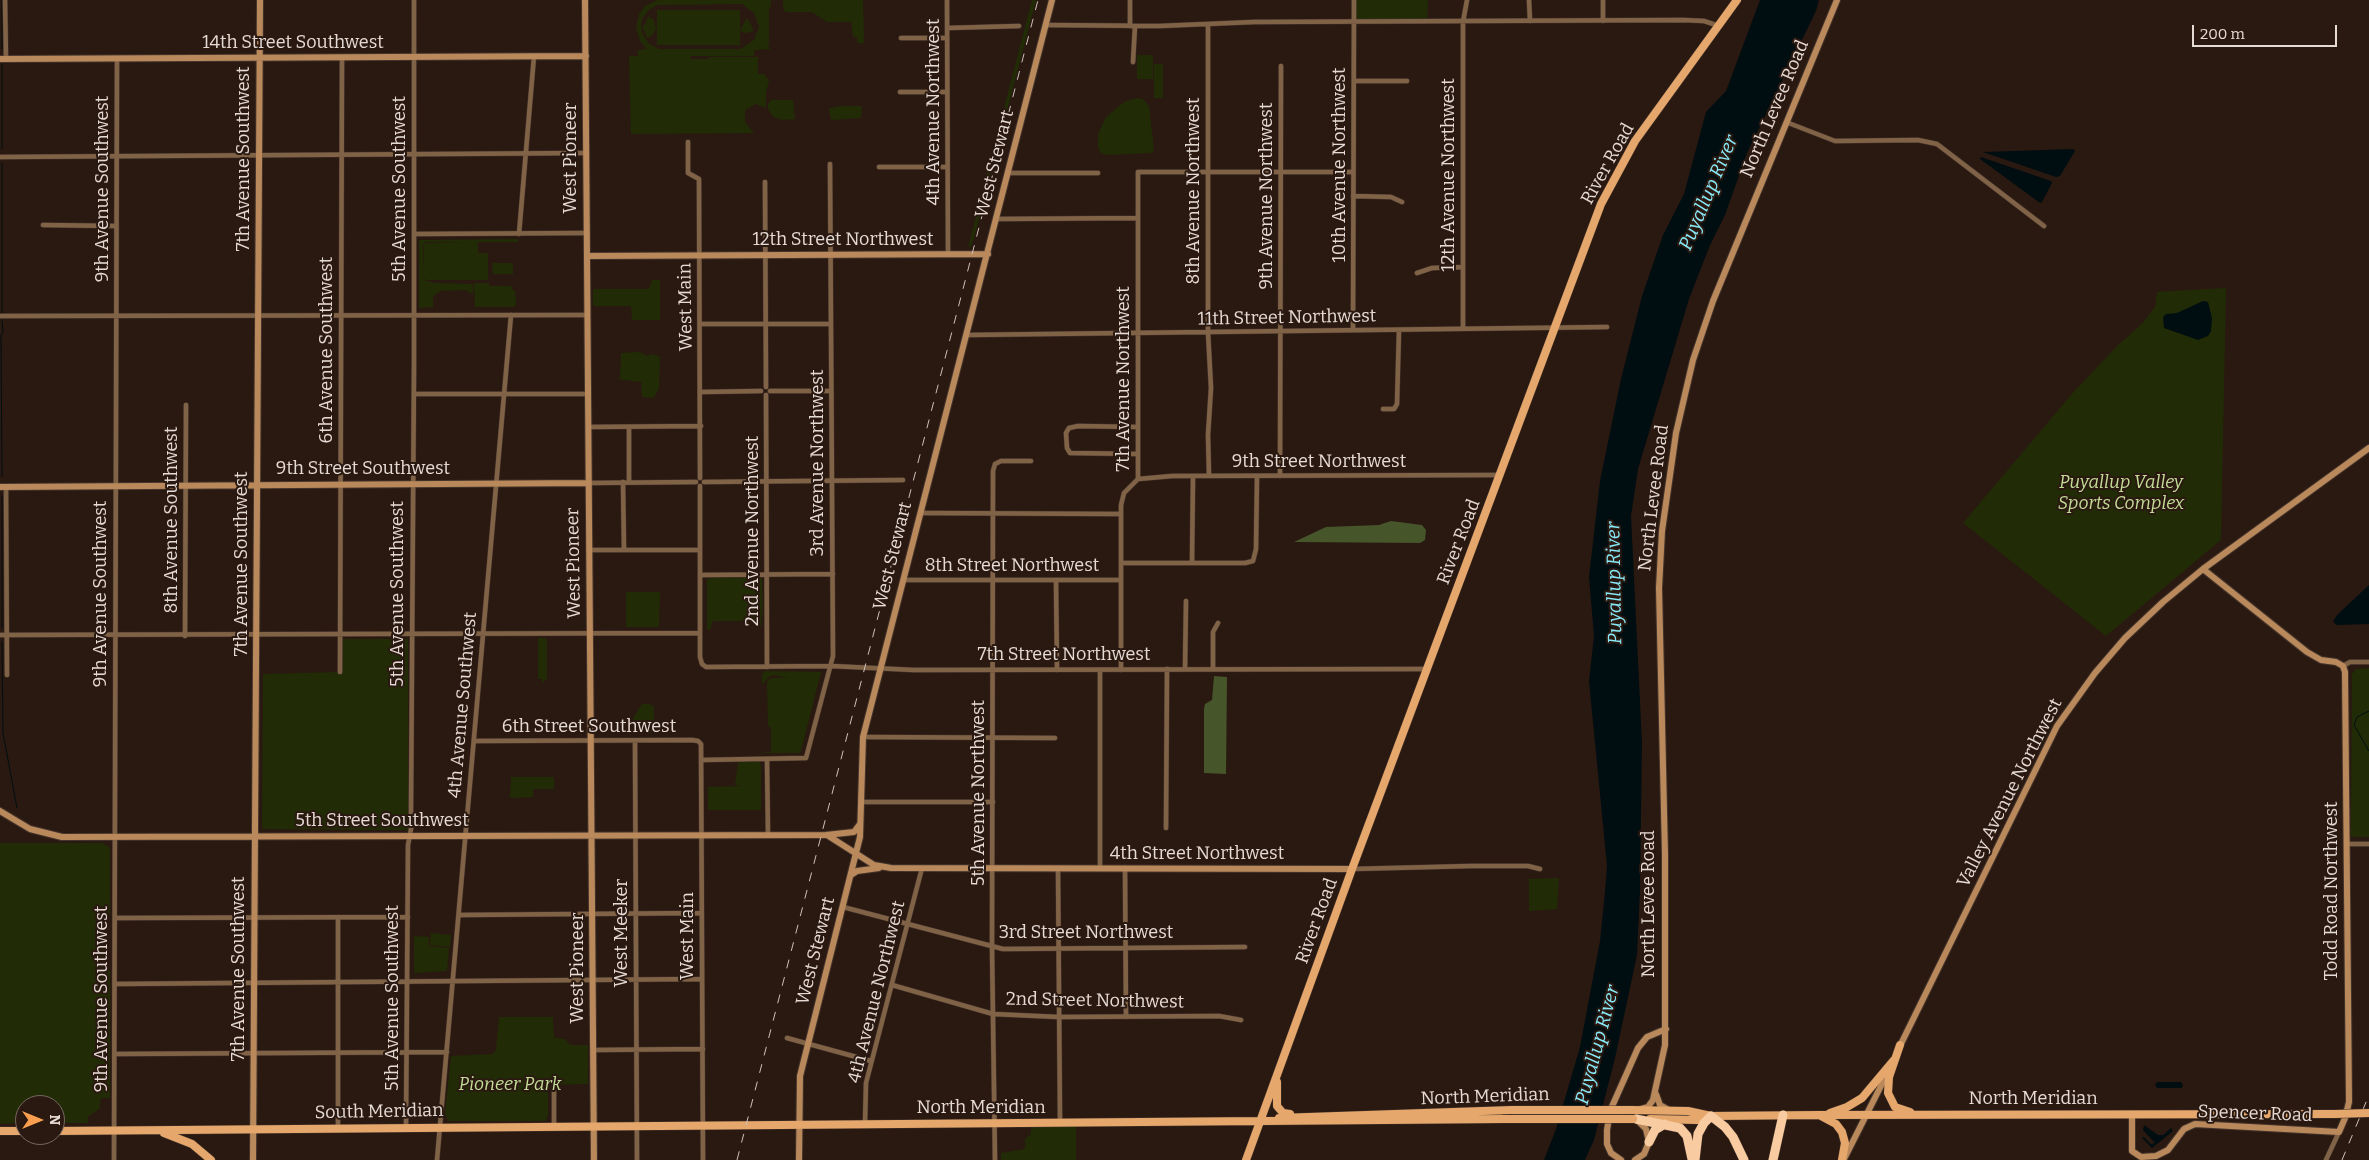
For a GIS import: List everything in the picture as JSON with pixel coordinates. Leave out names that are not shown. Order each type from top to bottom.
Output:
[{"type":"highway","points":[[1773,1160],[1775,1144],[1783,1115]]},
{"type":"highway","points":[[1694,1160],[1698,1134],[1704,1123],[1711,1116],[1726,1127],[1744,1160]]},
{"type":"highway","points":[[1634,1119],[1648,1123],[1674,1125],[1683,1131],[1694,1160]]},
{"type":"highway","points":[[1649,1142],[1655,1130],[1666,1124]]},
{"type":"main road","name":"River Road","points":[[1246,1160],[1252,1148],[1260,1120],[1352,868],[1596,218],[1615,175],[1635,141],[1737,0]]},
{"type":"main road","points":[[1900,1045],[1889,1077],[1888,1093],[1895,1107],[1922,1115]]},
{"type":"main road","points":[[1819,1115],[1847,1107],[1862,1098],[1894,1060]]},
{"type":"main road","points":[[1280,1066],[1276,1092],[1278,1108],[1283,1113],[1305,1116]]},
{"type":"main road","name":"North Meridian","points":[[703,1125],[1237,1121],[1305,1116],[1512,1110],[1669,1110],[1698,1112],[1711,1116]]},
{"type":"main road","name":"North Meridian","points":[[1260,1120],[1325,1122],[1503,1119],[1698,1120],[1711,1116],[1783,1115],[2369,1113]]},
{"type":"main road","points":[[1819,1115],[1836,1124],[1842,1132],[1845,1143],[1842,1160]]},
{"type":"main road","points":[[1237,1121],[1248,1122],[1252,1125],[1252,1148]]},
{"type":"main road","name":"South Meridian","points":[[65,1131],[703,1125]]},
{"type":"main road","points":[[150,1130],[186,1140],[211,1160]]},
{"type":"main road","points":[[0,1131],[15,1131]]},
{"type":"street","points":[[3,59],[5,0]]},
{"type":"street","name":"7th Avenue Southwest","points":[[253,1160],[260,0]]},
{"type":"street","name":"5th Avenue Southwest","points":[[406,1127],[414,394],[414,0]]},
{"type":"street","name":"West Pioneer","points":[[585,0],[594,1160]]},
{"type":"street","name":"4th Avenue Northwest","points":[[947,0],[948,255]]},
{"type":"street","name":"West Stewart","points":[[799,1160],[799,1082],[856,853],[861,823],[862,737],[1052,0]]},
{"type":"street","points":[[1130,0],[1133,26],[1133,62]]},
{"type":"street","name":"10th Avenue Northwest","points":[[1353,330],[1354,0]]},
{"type":"street","name":"12th Avenue Northwest","points":[[1463,329],[1463,22],[1467,0]]},
{"type":"street","points":[[1529,0],[1530,21]]},
{"type":"street","points":[[1602,21],[1603,0]]},
{"type":"street","name":"North Levee Road","points":[[1634,1110],[1651,1104],[1664,1056],[1666,1029],[1659,588],[1666,493],[1684,396],[1701,334],[1758,186],[1836,0]]},
{"type":"street","points":[[1045,25],[1133,26],[1254,22],[1683,20],[1704,21],[1719,26]]},
{"type":"street","name":"8th Avenue Northwest","points":[[1208,25],[1208,332],[1211,388],[1208,435],[1209,476]]},
{"type":"street","points":[[947,28],[1019,26]]},
{"type":"street","points":[[901,38],[947,38]]},
{"type":"street","points":[[518,234],[534,56]]},
{"type":"street","name":"14th Street Southwest","points":[[3,59],[586,56]]},
{"type":"street","name":"6th Avenue Southwest","points":[[340,672],[342,57]]},
{"type":"street","name":"9th Avenue Southwest","points":[[114,1160],[117,58]]},
{"type":"street","name":"9th Avenue Northwest","points":[[1280,476],[1281,66]]},
{"type":"street","points":[[1354,81],[1406,81]]},
{"type":"street","points":[[900,92],[947,92]]},
{"type":"street","points":[[1786,122],[1835,140],[1918,140],[1937,144],[2044,226]]},
{"type":"street","name":"West Main","points":[[688,142],[688,173],[699,179],[700,481]]},
{"type":"street","points":[[0,157],[586,153]]},
{"type":"street","name":"3rd Avenue Northwest","points":[[767,759],[806,758],[833,656],[830,164]]},
{"type":"street","points":[[879,167],[947,168]]},
{"type":"street","name":"7th Avenue Northwest","points":[[1121,670],[1121,514],[1124,493],[1138,479],[1138,172],[1208,172]]},
{"type":"street","points":[[1208,172],[1353,172]]},
{"type":"street","points":[[1008,174],[1098,173]]},
{"type":"street","points":[[764,393],[766,387],[765,182]]},
{"type":"street","points":[[1353,196],[1387,196],[1402,202]]},
{"type":"street","points":[[996,219],[1138,218]]},
{"type":"street","points":[[43,226],[116,226]]},
{"type":"street","points":[[414,234],[586,233]]},
{"type":"street","name":"12th Street Northwest","points":[[586,256],[988,254]]},
{"type":"street","points":[[1417,274],[1437,267],[1463,268]]},
{"type":"street","name":"4th Avenue Southwest","points":[[437,1160],[511,315]]},
{"type":"street","points":[[0,316],[587,315]]},
{"type":"street","points":[[700,324],[831,324]]},
{"type":"street","name":"11th Street Northwest","points":[[967,335],[1607,327]]},
{"type":"street","points":[[1383,409],[1394,409],[1397,404],[1399,330]]},
{"type":"street","points":[[766,387],[770,391]]},
{"type":"street","points":[[701,392],[764,393],[770,391],[831,390]]},
{"type":"street","name":"2nd Avenue Northwest","points":[[764,393],[767,481],[767,667]]},
{"type":"street","points":[[414,394],[588,394]]},
{"type":"street","name":"8th Avenue Southwest","points":[[185,636],[186,405]]},
{"type":"street","points":[[588,427],[701,426]]},
{"type":"street","points":[[1138,427],[1072,427],[1066,433],[1066,448],[1068,452],[1074,454],[1138,454]]},
{"type":"street","points":[[624,550],[629,428]]},
{"type":"street","name":"Valley Avenue Northwest","points":[[1842,1160],[1894,1060],[2057,726],[2095,673],[2125,638],[2163,602],[2203,569],[2369,448]]},
{"type":"street","name":"5th Avenue Northwest","points":[[994,1160],[992,947],[993,471],[995,464],[1004,461],[1031,461]]},
{"type":"street","name":"9th Street Northwest","points":[[1138,479],[1193,476],[1500,475]]},
{"type":"street","points":[[1192,564],[1193,476]]},
{"type":"street","name":"8th Street Northwest","points":[[1121,563],[1192,564],[1245,563],[1253,561],[1256,549],[1257,476]]},
{"type":"street","points":[[0,636],[700,633],[700,481],[903,480]]},
{"type":"street","name":"9th Street Southwest","points":[[3,487],[700,481]]},
{"type":"street","points":[[3,487],[7,675]]},
{"type":"street","points":[[920,513],[1121,514]]},
{"type":"street","points":[[589,550],[700,550]]},
{"type":"street","points":[[2203,569],[2307,652],[2320,660],[2336,662],[2343,666],[2350,662],[2369,662]]},
{"type":"street","points":[[700,575],[833,574]]},
{"type":"street","name":"8th Street Northwest","points":[[903,580],[1121,580]]},
{"type":"street","points":[[1056,580],[1056,670]]},
{"type":"street","points":[[1185,669],[1186,600]]},
{"type":"street","points":[[1213,669],[1213,632],[1218,623]]},
{"type":"street","name":"7th Street Northwest","points":[[700,633],[702,664],[710,668],[830,666],[993,670],[1428,669]]},
{"type":"street","name":"Todd Road Northwest","points":[[2339,1132],[2346,1116],[2348,1102],[2346,678],[2343,666]]},
{"type":"street","points":[[1100,670],[1100,868]]},
{"type":"street","points":[[1166,828],[1167,670]]},
{"type":"street","points":[[862,737],[1055,738]]},
{"type":"street","name":"6th Street Southwest","points":[[474,740],[696,740],[701,747]]},
{"type":"street","name":"West Meeker","points":[[635,741],[637,1160]]},
{"type":"street","name":"West Main","points":[[701,747],[703,1160]]},
{"type":"street","points":[[701,760],[767,759],[768,835]]},
{"type":"street","points":[[861,802],[993,802]]},
{"type":"street","name":"5th Street Southwest","points":[[0,811],[30,829],[62,837],[826,835],[854,832],[861,823]]},
{"type":"street","name":"4th Street Northwest","points":[[826,835],[874,865],[891,868],[1528,866],[1540,869]]},
{"type":"street","points":[[2347,844],[2369,844]]},
{"type":"street","points":[[850,876],[860,870],[891,868]]},
{"type":"street","name":"4th Avenue Northwest","points":[[866,1124],[866,1083],[922,868]]},
{"type":"street","points":[[1058,868],[1060,1122]]},
{"type":"street","points":[[1125,868],[1126,1016]]},
{"type":"street","name":"3rd Street Northwest","points":[[843,907],[1008,950],[1245,947]]},
{"type":"street","points":[[458,915],[702,913]]},
{"type":"street","points":[[338,917],[338,1128]]},
{"type":"street","points":[[116,918],[408,917]]},
{"type":"street","points":[[115,984],[702,979]]},
{"type":"street","name":"2nd Street Northwest","points":[[892,985],[993,1014],[1059,1017],[1226,1016],[1241,1020]]},
{"type":"street","points":[[1620,1160],[1611,1153],[1607,1144],[1610,1111],[1638,1048],[1650,1034],[1666,1029]]},
{"type":"street","points":[[787,1038],[871,1061]]},
{"type":"street","points":[[594,1050],[703,1049]]},
{"type":"street","points":[[115,1054],[446,1052]]},
{"type":"street","points":[[554,1086],[554,1126]]},
{"type":"street","points":[[1656,1088],[1658,1102],[1669,1110]]},
{"type":"street","name":"Spencer Road","points":[[2132,1114],[2132,1150],[2141,1157],[2163,1154],[2184,1130],[2195,1124],[2339,1132]]},
{"type":"street","points":[[1634,1119],[1646,1129],[1649,1142],[1644,1154],[1635,1160]]},
{"type":"street","points":[[2326,1160],[2339,1132]]},
{"type":"green space","points":[[658,0],[771,0],[769,8],[769,44],[767,46],[771,49],[754,50],[754,56],[690,56],[691,59],[758,57],[758,74],[764,74],[769,81],[766,92],[766,108],[756,104],[745,110],[745,122],[754,133],[631,134],[629,56],[638,56],[638,50],[647,49],[640,41],[636,27],[639,14],[645,6]],"holes":[[[742,4],[754,13],[759,27],[754,40],[741,49],[659,49],[649,44],[642,33],[641,23],[644,16],[657,5]]]},
{"type":"green space","points":[[783,0],[863,0],[864,43],[857,43],[857,37],[853,37],[851,22],[827,22],[812,12],[786,12],[783,9]]},
{"type":"green space","points":[[1032,0],[1036,0],[974,238],[971,246],[968,247]]},
{"type":"green space","points":[[1354,0],[1428,0],[1427,22],[1354,22]]},
{"type":"green space","points":[[657,10],[740,10],[740,30],[746,19],[748,19],[754,31],[746,33],[740,31],[740,45],[657,45]]},
{"type":"green space","points":[[648,16],[654,20],[656,28],[653,35],[647,38],[642,25],[645,25]]},
{"type":"green space","points":[[1137,55],[1153,55],[1153,79],[1137,79]]},
{"type":"green space","points":[[1154,64],[1163,64],[1163,98],[1154,98]]},
{"type":"green space","points":[[1137,98],[1143,99],[1149,106],[1154,150],[1151,153],[1106,155],[1101,153],[1098,148],[1098,134],[1106,117],[1124,102]]},
{"type":"green space","points":[[771,100],[793,100],[795,119],[782,120],[773,117],[768,109],[768,104]]},
{"type":"green space","points":[[862,106],[861,118],[831,120],[829,108]]},
{"type":"green space","points":[[518,239],[518,242],[424,242],[423,280],[436,283],[473,284],[473,294],[465,290],[440,291],[433,297],[433,307],[419,308],[419,240]]},
{"type":"green space","points":[[478,242],[478,253],[488,253],[488,280],[426,280],[423,278],[423,245],[425,243]]},
{"type":"green space","points":[[492,263],[513,263],[513,274],[493,274]]},
{"type":"green space","points":[[652,280],[660,280],[660,320],[632,320],[631,306],[593,306],[593,289],[649,289]]},
{"type":"green space","points":[[474,283],[489,283],[489,286],[511,286],[515,291],[516,304],[514,307],[475,307]]},
{"type":"green space","name":"Puyallup Valley Sports Complex","points":[[2226,288],[2221,540],[2106,636],[1963,523],[2071,395],[2118,345],[2143,323],[2155,307],[2157,292]]},
{"type":"green space","points":[[640,352],[647,356],[652,354],[660,357],[659,388],[654,398],[642,397],[641,382],[617,379],[620,378],[621,353]]},
{"type":"green space","points":[[1391,521],[1422,525],[1426,530],[1425,540],[1420,543],[1294,542],[1326,527],[1379,525]]},
{"type":"green space","points":[[717,577],[762,578],[763,625],[761,607],[761,626],[756,626],[756,621],[713,621],[710,630],[707,630],[707,579]]},
{"type":"green space","points":[[626,592],[660,592],[659,627],[626,627]]},
{"type":"green space","points":[[538,638],[546,638],[547,641],[547,679],[542,683],[542,679],[538,679]]},
{"type":"green space","points":[[342,639],[408,639],[408,830],[262,829],[263,674],[342,672]]},
{"type":"green space","points":[[2369,668],[2369,837],[2354,837],[2351,836],[2352,674],[2356,669]]},
{"type":"green space","points":[[765,671],[821,672],[799,753],[759,753],[771,752],[771,728],[768,726],[767,682],[771,678],[789,678],[772,675],[762,684],[762,674]]},
{"type":"green space","points":[[1214,676],[1227,677],[1226,774],[1204,773],[1204,709],[1205,704],[1212,700]]},
{"type":"green space","points":[[642,704],[650,704],[654,707],[654,729],[651,733],[637,733],[633,730],[633,718]]},
{"type":"green space","points":[[738,762],[759,762],[761,765],[761,810],[708,810],[708,787],[742,786],[735,785]]},
{"type":"green space","points":[[511,777],[554,777],[554,789],[533,789],[533,797],[510,798]]},
{"type":"green space","points":[[0,843],[103,843],[110,848],[110,912],[106,918],[102,918],[101,922],[102,933],[107,933],[108,936],[108,970],[110,971],[110,1098],[101,1098],[99,1109],[88,1117],[88,1123],[65,1123],[65,1095],[15,1095],[15,1123],[0,1124]]},
{"type":"green space","points":[[1559,878],[1557,909],[1529,911],[1529,881],[1527,879]]},
{"type":"green space","points":[[431,933],[451,935],[450,947],[430,945]]},
{"type":"green space","points":[[414,936],[429,937],[429,946],[449,948],[447,971],[414,973]]},
{"type":"green space","name":"Pioneer Park","points":[[499,1017],[553,1017],[554,1038],[565,1039],[570,1045],[588,1045],[588,1084],[548,1085],[548,1116],[545,1121],[448,1121],[445,1114],[451,1056],[493,1054],[496,1050]]},
{"type":"green space","points":[[1076,1126],[1076,1160],[1001,1160],[1001,1153],[1025,1149],[1025,1139],[1031,1134],[1031,1127]]},
{"type":"water","name":"Puyallup River","points":[[1760,0],[1819,0],[1816,11],[1747,153],[1725,215],[1710,245],[1689,299],[1638,469],[1631,516],[1642,743],[1637,955],[1615,1058],[1594,1140],[1585,1160],[1544,1160],[1556,1129],[1580,1047],[1600,941],[1605,892],[1607,866],[1589,681],[1594,636],[1589,577],[1600,481],[1621,379],[1642,296],[1663,235],[1684,194],[1706,112],[1726,91]]},
{"type":"water","points":[[2073,149],[2075,151],[2060,176],[2056,177],[1983,152]]},
{"type":"water","points":[[1981,157],[2051,181],[2052,183],[2042,202],[2040,203],[1980,159]]},
{"type":"water","points":[[2203,301],[2208,302],[2212,318],[2211,331],[2208,336],[2198,340],[2164,328],[2163,317],[2166,314],[2177,313]]},
{"type":"water","points":[[2369,585],[2369,624],[2336,625],[2333,621],[2338,614]]},
{"type":"water","points":[[2157,1082],[2181,1082],[2183,1085],[2182,1088],[2157,1088],[2155,1085]]},
{"type":"water","points":[[2144,1125],[2158,1135],[2163,1135],[2171,1128],[2173,1131],[2152,1148],[2142,1138],[2144,1137],[2151,1144],[2155,1143],[2143,1130]]},
{"type":"waterway","points":[[2,0],[2,49]]},
{"type":"waterway","points":[[2,64],[2,149]]},
{"type":"waterway","points":[[2,163],[2,313]]},
{"type":"waterway","points":[[0,337],[3,332],[2,321]]},
{"type":"waterway","points":[[1,337],[2,477]]},
{"type":"waterway","points":[[2,496],[2,628]]},
{"type":"waterway","points":[[2,642],[3,733],[17,808]]},
{"type":"waterway","points":[[2369,711],[2357,717],[2354,725],[2369,751]]},
{"type":"railway","points":[[737,1160],[1038,0]]},
{"type":"railway","points":[[2342,1160],[2369,1095]]}]
